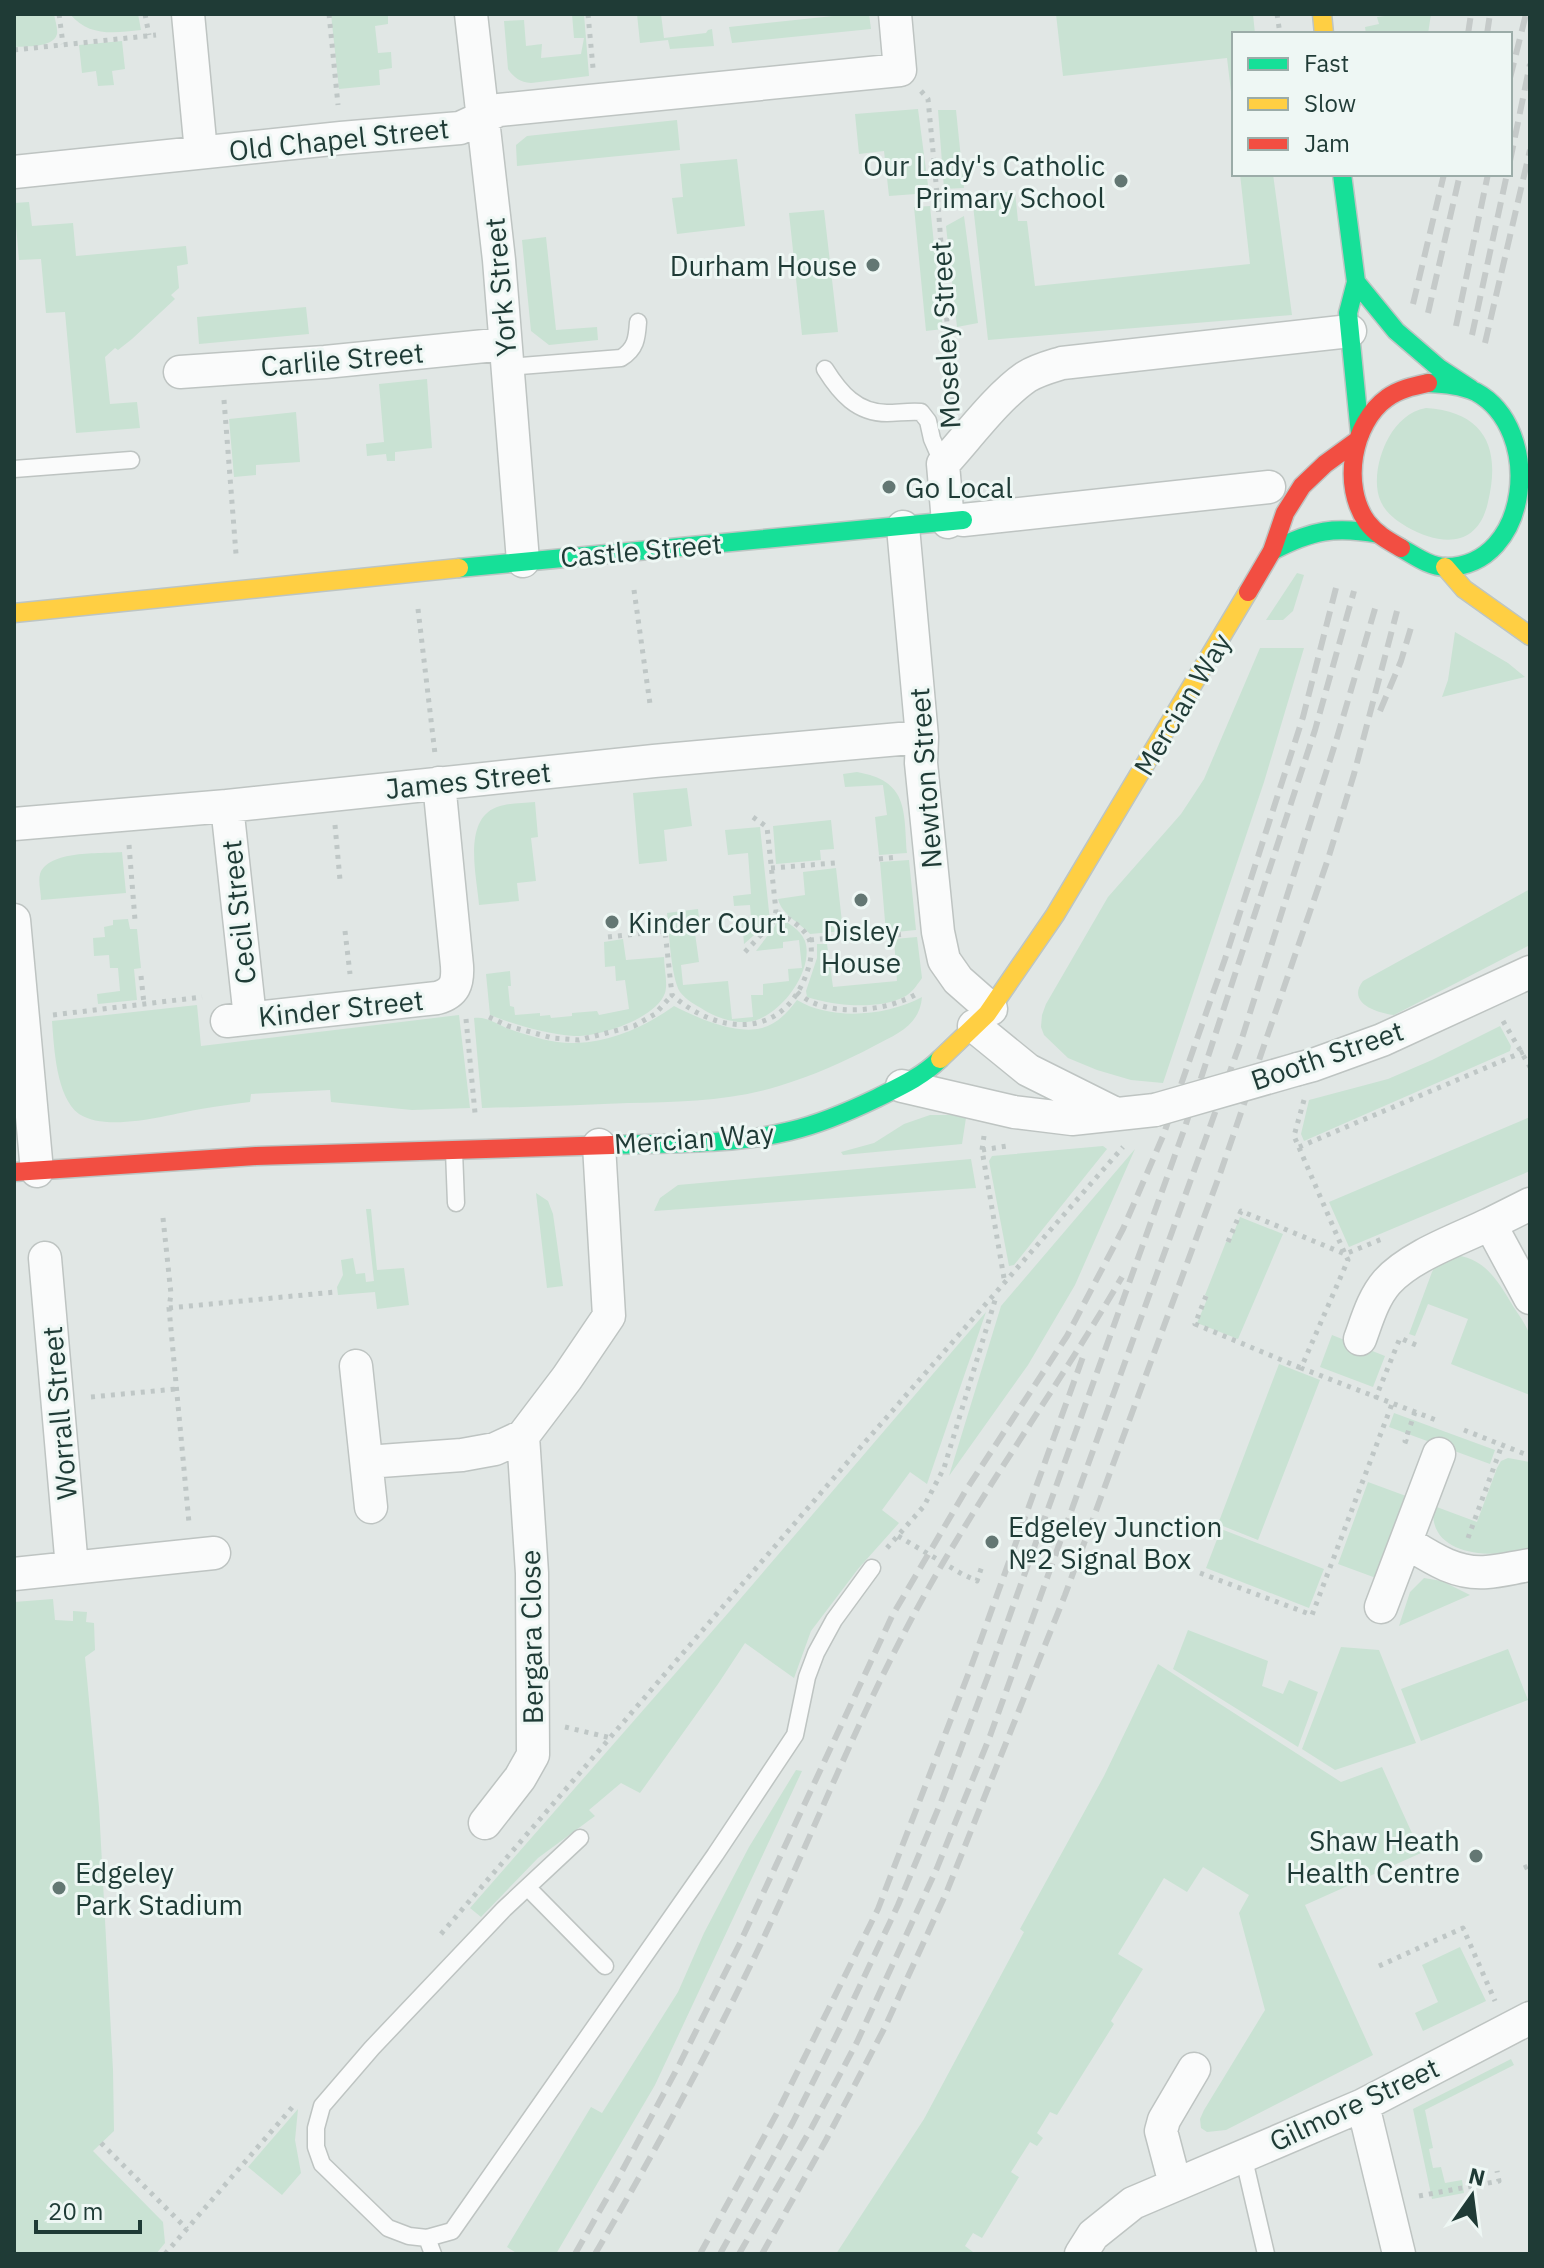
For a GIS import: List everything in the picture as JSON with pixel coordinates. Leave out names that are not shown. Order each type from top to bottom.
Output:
[{"type":"main road","points":[[1342,176],[1356,282],[1348,313],[1336,333],[1359,437]]},
{"type":"main road","points":[[1356,282],[1396,331],[1439,368],[1495,404],[1518,411]]},
{"type":"main road","points":[[1475,392],[1454,385],[1428,383],[1404,388],[1384,400],[1369,417],[1359,437],[1353,479],[1356,500],[1366,521],[1392,543],[1427,562],[1445,567],[1471,561],[1495,546],[1506,533],[1523,503],[1523,470],[1519,442],[1510,422],[1495,404]]},
{"type":"main road","name":"Mercian Way","points":[[26,1172],[256,1156],[704,1142],[790,1131],[836,1116],[902,1086],[932,1067],[982,1018],[1055,915],[1272,551],[1282,517],[1294,493],[1314,471],[1359,437]]},
{"type":"main road","name":"Castle Street","points":[[14,613],[956,521]]},
{"type":"main road","points":[[1272,551],[1297,537],[1322,529],[1348,528],[1379,534]]},
{"type":"main road","points":[[1445,567],[1464,589],[1530,636]]},
{"type":"street","name":"York Street","points":[[471,14],[499,260],[523,561]]},
{"type":"street","points":[[895,14],[900,70]]},
{"type":"street","points":[[189,23],[201,152]]},
{"type":"street","name":"Old Chapel Street","points":[[14,172],[460,128],[499,110],[900,70]]},
{"type":"street","points":[[943,464],[1002,398],[1026,377],[1043,368],[1062,363],[1336,333]]},
{"type":"street","name":"Carlile Street","points":[[180,372],[506,356]]},
{"type":"street","name":"Moseley Street","points":[[943,464],[956,521]]},
{"type":"street","name":"Castle Street","points":[[956,521],[1269,487]]},
{"type":"street","name":"Newton Street","points":[[903,527],[938,932],[944,960],[982,1018]]},
{"type":"street","name":"James Street","points":[[14,824],[922,737]]},
{"type":"street","points":[[439,783],[457,966],[457,979],[452,991]]},
{"type":"street","name":"Cecil Street","points":[[227,806],[241,1010]]},
{"type":"street","points":[[14,920],[22,1019],[26,1172]]},
{"type":"street","name":"Booth Street","points":[[902,1086],[989,1107],[1072,1119],[1155,1110],[1306,1067],[1382,1040],[1530,972]]},
{"type":"street","name":"Kinder Street","points":[[241,1010],[354,1006],[437,998],[452,991]]},
{"type":"street","points":[[982,1018],[1028,1070],[1116,1114]]},
{"type":"street","points":[[367,1462],[462,1455],[495,1449],[523,1436],[567,1378],[609,1316],[599,1145]]},
{"type":"street","points":[[1360,1339],[1372,1308],[1388,1281],[1405,1267],[1530,1204]]},
{"type":"street","points":[[1490,1224],[1530,1298]]},
{"type":"street","name":"Worrall Street","points":[[45,1258],[72,1568]]},
{"type":"street","points":[[356,1366],[371,1507]]},
{"type":"street","points":[[1381,1607],[1447,1435]]},
{"type":"street","name":"Bergara Close","points":[[485,1823],[520,1778],[533,1755],[532,1573],[523,1436]]},
{"type":"street","points":[[1406,1542],[1457,1569],[1484,1573],[1530,1565]]},
{"type":"street","points":[[14,1574],[203,1554]]},
{"type":"street","name":"Gilmore Street","points":[[1091,2248],[1133,2203],[1363,2105],[1519,2024]]},
{"type":"street","points":[[1175,2184],[1161,2131],[1164,2120],[1194,2069]]},
{"type":"street","points":[[1363,2105],[1399,2254]]},
{"type":"lane","points":[[506,356],[621,358],[636,343],[638,322]]},
{"type":"lane","points":[[825,369],[839,391],[851,402],[869,411],[921,412],[943,464]]},
{"type":"lane","points":[[14,469],[131,460]]},
{"type":"lane","points":[[454,1149],[456,1203]]},
{"type":"lane","points":[[580,1838],[504,1909],[372,2048],[322,2106],[316,2128],[316,2147],[322,2164],[388,2228],[430,2246],[452,2231],[715,1855],[795,1735],[807,1677],[816,1653],[834,1620],[872,1568]]},
{"type":"lane","points":[[528,1888],[605,1966]]},
{"type":"lane","points":[[1243,2155],[1266,2254]]},
{"type":"path","points":[[59,14],[63,44]]},
{"type":"path","points":[[145,14],[149,35]]},
{"type":"path","points":[[329,14],[341,138]]},
{"type":"path","points":[[588,14],[596,101]]},
{"type":"path","points":[[14,50],[149,35],[189,23]]},
{"type":"path","name":"Moseley Street","points":[[900,70],[928,99],[954,411]]},
{"type":"path","points":[[221,370],[239,591]]},
{"type":"path","points":[[630,551],[650,704]]},
{"type":"path","points":[[413,573],[439,783]]},
{"type":"path","points":[[332,794],[340,880]]},
{"type":"path","points":[[126,815],[135,920]]},
{"type":"path","points":[[745,952],[766,932],[776,911],[767,827],[750,815]]},
{"type":"path","points":[[771,868],[835,863]]},
{"type":"path","points":[[608,937],[665,931],[672,995],[682,1004],[714,1019],[748,1026],[761,1023],[786,1007],[805,978],[811,959],[807,934],[776,911]]},
{"type":"path","points":[[345,931],[354,1006]]},
{"type":"path","points":[[810,940],[831,938]]},
{"type":"path","points":[[141,976],[144,1004]]},
{"type":"path","points":[[452,991],[465,1007],[479,1148]]},
{"type":"path","points":[[797,992],[814,1005],[844,1009],[905,1001],[918,993]]},
{"type":"path","points":[[1486,992],[1530,1067]]},
{"type":"path","points":[[489,1017],[553,1038],[579,1040],[634,1026],[655,1014],[672,995]]},
{"type":"path","points":[[22,1019],[144,1004],[241,1010]]},
{"type":"path","points":[[1299,1147],[1530,1049]]},
{"type":"path","points":[[1306,1067],[1294,1136],[1345,1254]]},
{"type":"path","points":[[434,1942],[1155,1110]]},
{"type":"path","points":[[982,1150],[1005,1284]]},
{"type":"path","points":[[1228,1242],[1241,1211],[1345,1254],[1385,1238]]},
{"type":"path","points":[[163,1218],[177,1389],[203,1554]]},
{"type":"path","points":[[169,1308],[335,1292]]},
{"type":"path","points":[[872,1568],[924,1506],[944,1468],[997,1293]]},
{"type":"path","points":[[1206,1296],[1195,1324],[1301,1368]]},
{"type":"path","points":[[1416,1345],[1400,1338],[1376,1397],[1447,1435],[1502,1445],[1530,1456]]},
{"type":"path","points":[[58,1400],[177,1389]]},
{"type":"path","points":[[1200,1573],[1312,1615],[1392,1404]]},
{"type":"path","points":[[1457,1569],[1502,1445]]},
{"type":"path","points":[[898,1536],[977,1581],[982,1566]]},
{"type":"path","points":[[533,1720],[611,1738]]},
{"type":"path","points":[[1379,1966],[1463,1928],[1519,2024]]},
{"type":"path","points":[[165,2254],[304,2093]]},
{"type":"path","points":[[101,2143],[187,2229]]},
{"type":"path","points":[[1386,2202],[1499,2181],[1497,2171]]},
{"type":"green space","points":[[14,14],[54,14],[55,39],[38,45],[14,47]]},
{"type":"green space","points":[[70,14],[138,14],[141,30],[102,32],[85,27]]},
{"type":"green space","points":[[331,14],[388,14],[388,24],[375,26],[378,53],[391,52],[392,68],[379,70],[380,85],[339,89]]},
{"type":"green space","points":[[572,14],[584,14],[589,76],[531,83],[520,81],[513,75],[508,69],[504,21],[524,20],[526,46],[542,44],[541,58],[581,54],[584,38],[574,38]]},
{"type":"green space","points":[[637,14],[661,14],[664,38],[706,33],[712,29],[714,46],[670,49],[668,40],[640,43]]},
{"type":"green space","points":[[869,14],[871,29],[732,43],[729,27]]},
{"type":"green space","points":[[1056,14],[1253,14],[1255,32],[1232,32],[1232,100],[1227,58],[1063,76]]},
{"type":"green space","points":[[1431,14],[1428,32],[1366,32],[1365,27],[1379,24],[1377,17]]},
{"type":"green space","points":[[122,41],[125,69],[112,71],[114,85],[98,86],[96,71],[82,73],[79,45]]},
{"type":"green space","points":[[918,109],[929,193],[889,196],[884,151],[859,154],[855,114]]},
{"type":"green space","points":[[938,110],[956,110],[964,188],[944,189]]},
{"type":"green space","points":[[677,120],[680,150],[517,166],[516,145],[527,136]]},
{"type":"green space","points":[[737,159],[745,226],[677,234],[672,198],[683,197],[680,164]]},
{"type":"green space","points":[[1240,176],[1273,176],[1292,315],[988,340],[972,196],[1015,191],[1018,221],[1027,221],[1035,286],[1250,264]]},
{"type":"green space","points":[[29,202],[32,226],[73,223],[76,256],[186,246],[188,264],[177,266],[179,288],[171,295],[175,299],[132,339],[105,357],[110,404],[137,402],[140,428],[76,433],[65,312],[46,313],[41,259],[19,260],[14,203]]},
{"type":"green space","points":[[930,206],[943,329],[926,331],[914,207]]},
{"type":"green space","points":[[824,210],[838,332],[802,335],[789,213]]},
{"type":"green space","points":[[964,216],[978,323],[957,327],[946,226]]},
{"type":"green space","points":[[546,237],[556,330],[597,327],[598,340],[549,345],[531,331],[522,240]]},
{"type":"green space","points":[[306,307],[309,334],[199,344],[197,317]]},
{"type":"green space","points":[[427,379],[432,448],[395,452],[395,461],[387,461],[386,454],[367,456],[366,444],[384,442],[379,384]]},
{"type":"green space","points":[[1426,408],[1446,411],[1475,425],[1490,450],[1491,483],[1483,517],[1476,528],[1456,539],[1433,538],[1407,527],[1389,513],[1378,494],[1378,469],[1389,437],[1404,418]]},
{"type":"green space","points":[[296,412],[300,462],[256,465],[256,475],[234,477],[229,419]]},
{"type":"green space","points":[[1297,573],[1304,575],[1293,611],[1283,620],[1266,620]]},
{"type":"green space","points":[[1455,632],[1508,663],[1525,677],[1442,697],[1448,680]]},
{"type":"green space","points":[[1260,648],[1304,648],[1264,782],[1163,1083],[1131,1080],[1068,1058],[1044,1035],[1041,1027],[1046,1004],[1108,897],[1181,814],[1204,779]]},
{"type":"green space","points":[[857,772],[886,782],[900,799],[907,853],[879,855],[875,817],[887,815],[883,785],[845,787],[843,774]]},
{"type":"green space","points":[[687,788],[692,826],[664,830],[667,861],[639,864],[633,793]]},
{"type":"green space","points":[[535,802],[538,837],[531,838],[536,881],[517,883],[519,901],[479,905],[474,850],[479,824],[486,814],[497,807]]},
{"type":"green space","points":[[831,820],[834,849],[820,850],[821,860],[776,864],[773,826]]},
{"type":"green space","points":[[760,827],[770,921],[744,944],[742,918],[751,917],[750,905],[734,906],[733,896],[751,894],[748,853],[728,855],[725,830]]},
{"type":"green space","points":[[122,852],[126,893],[41,900],[40,874],[53,861],[76,855]]},
{"type":"green space","points":[[909,860],[916,930],[886,933],[880,862]]},
{"type":"green space","points":[[836,868],[843,931],[810,934],[787,914],[778,899],[805,895],[803,872]]},
{"type":"green space","points":[[1530,889],[1530,945],[1394,1015],[1372,1009],[1361,1001],[1358,995],[1363,981]]},
{"type":"green space","points":[[698,909],[699,918],[693,919],[699,962],[681,965],[683,985],[728,981],[732,1019],[753,1017],[751,995],[763,995],[763,984],[789,981],[788,969],[802,968],[799,940],[783,942],[783,948],[756,951],[778,917],[803,937],[807,953],[799,980],[791,993],[770,1013],[758,1020],[730,1020],[708,1013],[680,992],[672,966],[667,913]]},
{"type":"green space","points":[[128,919],[130,929],[137,929],[141,968],[134,969],[137,1000],[98,1004],[97,994],[120,991],[118,968],[110,968],[109,955],[94,956],[93,938],[105,937],[104,927],[113,925],[113,920]]},
{"type":"green space","points":[[917,937],[922,978],[904,997],[882,1004],[856,1005],[807,997],[806,991],[817,958],[817,944],[827,944],[833,987],[897,981],[894,939]]},
{"type":"green space","points":[[623,939],[626,960],[664,957],[665,993],[650,1011],[639,1018],[611,1030],[574,1036],[531,1028],[490,1015],[486,974],[510,971],[510,1006],[514,1007],[515,1015],[540,1013],[540,1016],[550,1015],[551,1018],[572,1016],[572,1013],[597,1011],[599,1015],[629,1009],[625,980],[616,981],[615,966],[605,967],[604,942]]},
{"type":"green space","points":[[922,997],[912,1022],[891,1037],[828,1068],[761,1091],[685,1101],[482,1108],[474,1018],[545,1040],[576,1043],[603,1040],[628,1032],[674,1006],[717,1024],[751,1030],[777,1021],[797,1000],[826,1011],[860,1014],[893,1008]]},
{"type":"green space","points":[[197,1005],[201,1046],[459,1015],[470,1108],[412,1110],[331,1102],[330,1090],[251,1094],[250,1102],[122,1122],[91,1119],[71,1106],[58,1071],[52,1021]]},
{"type":"green space","points":[[1500,1026],[1511,1046],[1510,1051],[1304,1141],[1301,1134],[1309,1100],[1388,1079]]},
{"type":"green space","points":[[930,1115],[966,1118],[962,1144],[843,1155],[841,1152],[874,1143],[904,1124]]},
{"type":"green space","points":[[1530,1117],[1530,1171],[1349,1247],[1329,1202]]},
{"type":"green space","points":[[1103,1146],[1107,1149],[1014,1265],[1009,1266],[989,1161],[992,1156]]},
{"type":"green space","points":[[1135,1149],[1075,1285],[1028,1365],[949,1476],[1001,1306]]},
{"type":"green space","points":[[971,1159],[976,1188],[654,1211],[660,1198],[678,1185]]},
{"type":"green space","points":[[536,1193],[548,1201],[553,1214],[563,1286],[547,1288]]},
{"type":"green space","points":[[366,1209],[371,1209],[377,1270],[404,1268],[409,1305],[377,1309],[375,1292],[338,1295],[337,1287],[343,1275],[341,1260],[353,1258],[356,1274],[365,1273],[366,1282],[374,1281]]},
{"type":"green space","points":[[1240,1217],[1283,1234],[1238,1339],[1197,1323],[1226,1242],[1230,1242]]},
{"type":"green space","points":[[1448,1255],[1470,1259],[1487,1270],[1501,1286],[1523,1322],[1531,1345],[1530,1395],[1451,1364],[1468,1319],[1428,1304],[1415,1336],[1409,1334],[1432,1272],[1438,1261]]},
{"type":"green space","points":[[986,1312],[927,1484],[910,1472],[882,1510],[899,1523],[858,1569],[811,1631],[794,1678],[745,1643],[640,1793],[621,1783],[589,1810],[595,1816],[538,1858],[481,1917],[470,1908],[729,1612]]},
{"type":"green space","points":[[1332,1335],[1385,1356],[1373,1387],[1320,1367]]},
{"type":"green space","points":[[1279,1364],[1320,1380],[1258,1540],[1218,1524]]},
{"type":"green space","points":[[1394,1413],[1495,1450],[1490,1464],[1389,1427]]},
{"type":"green space","points":[[1508,1458],[1530,1462],[1530,1548],[1499,1554],[1466,1551],[1451,1545],[1440,1536],[1434,1523],[1434,1506],[1477,1522],[1497,1468],[1501,1461]]},
{"type":"green space","points":[[1368,1482],[1406,1496],[1376,1578],[1338,1564]]},
{"type":"green space","points":[[1221,1529],[1324,1569],[1309,1608],[1206,1568]]},
{"type":"green space","points":[[1424,1578],[1442,1581],[1470,1595],[1399,1626],[1410,1592]]},
{"type":"green space","name":"Edgeley Park Stadium","points":[[53,1599],[55,1620],[73,1621],[73,1611],[87,1612],[86,1622],[94,1623],[95,1650],[85,1657],[99,1807],[114,2131],[93,2151],[163,2222],[165,2243],[156,2254],[14,2254],[14,1602]]},
{"type":"green space","points":[[1188,1630],[1268,1661],[1262,1686],[1283,1694],[1289,1680],[1318,1692],[1298,1747],[1173,1669]]},
{"type":"green space","points":[[1341,1647],[1379,1650],[1416,1743],[1335,1770],[1302,1749]]},
{"type":"green space","points":[[1508,1649],[1528,1700],[1421,1741],[1401,1689]]},
{"type":"green space","points":[[1158,1664],[1341,1782],[1382,1767],[1421,1853],[1305,1905],[1373,2055],[1226,2130],[1207,2132],[1201,2128],[1200,2119],[1204,2110],[1265,2010],[1239,1913],[1249,1895],[1203,1867],[1187,1892],[1164,1878],[1118,1954],[1143,1969],[1111,2021],[1114,2024],[1057,2115],[1050,2112],[1037,2133],[1043,2138],[1037,2146],[1030,2142],[1011,2172],[1019,2177],[982,2238],[973,2233],[965,2246],[973,2252],[836,2254],[924,2119],[1024,1932],[1020,1929],[1104,1776]]},
{"type":"green space","points":[[796,1770],[802,1771],[655,2085],[556,2254],[518,2254],[507,2247],[591,2107],[602,2113],[678,1992],[704,1933],[749,1847]]},
{"type":"green space","points":[[1460,1947],[1486,2001],[1423,2031],[1415,2013],[1438,2002],[1422,1965]]},
{"type":"green space","points":[[1511,2059],[1514,2065],[1425,2110],[1433,2148],[1429,2149],[1433,2168],[1441,2167],[1445,2183],[1462,2180],[1464,2193],[1432,2199],[1413,2109]]},
{"type":"green space","points":[[298,2109],[295,2140],[301,2173],[282,2195],[248,2167]]},
{"type":"railway","points":[[1468,32],[1471,14]]},
{"type":"railway","points":[[1487,32],[1490,14]]},
{"type":"railway","points":[[1512,70],[1526,14]]},
{"type":"railway","points":[[1512,151],[1530,64]]},
{"type":"railway","points":[[1485,343],[1530,150]]},
{"type":"railway","points":[[1413,304],[1444,176]]},
{"type":"railway","points":[[1428,313],[1460,176]]},
{"type":"railway","points":[[1456,326],[1488,176]]},
{"type":"railway","points":[[1472,335],[1507,176]]},
{"type":"railway","points":[[575,2254],[678,2067],[739,1945],[892,1616],[966,1490],[1067,1336],[1123,1229],[1163,1136],[1225,959],[1303,717],[1337,584]]},
{"type":"railway","points":[[720,2254],[793,2122],[842,2024],[898,1905],[941,1802],[1184,1130],[1315,730],[1354,591]]},
{"type":"railway","points":[[739,2254],[857,2042],[937,1868],[990,1736],[1242,1038],[1377,602]]},
{"type":"railway","points":[[762,2254],[885,2027],[947,1891],[1065,1595],[1221,1171],[1328,859],[1397,611]]},
{"type":"railway","points":[[1380,711],[1401,661],[1413,621]]},
{"type":"railway","points":[[595,2254],[678,2106],[736,1994],[871,1700],[913,1616],[963,1530],[1122,1277]]},
{"type":"railway","points":[[700,2254],[777,2113],[878,1909],[971,1667],[1084,1354]]},
{"type":"traffic: fast","points":[[1342,176],[1356,282],[1348,313],[1360,434]]},
{"type":"traffic: fast","points":[[1356,282],[1396,331],[1439,368],[1471,389]]},
{"type":"traffic: fast","points":[[1401,548],[1440,567],[1474,561],[1496,544],[1511,521],[1518,493],[1519,463],[1512,435],[1498,410],[1476,392],[1452,385],[1428,383]]},
{"type":"traffic: fast","points":[[459,568],[963,520]]},
{"type":"traffic: fast","points":[[1272,551],[1299,538],[1336,530],[1379,534]]},
{"type":"traffic: fast","points":[[612,1145],[724,1141],[801,1128],[894,1090],[940,1059]]},
{"type":"traffic: slow","points":[[1322,14],[1324,32]]},
{"type":"traffic: slow","points":[[1445,567],[1464,589],[1530,636]]},
{"type":"traffic: slow","points":[[14,613],[459,568]]},
{"type":"traffic: slow","points":[[940,1059],[987,1014],[1055,915],[1248,592]]},
{"type":"traffic: jam","points":[[1401,548],[1374,530],[1359,507],[1354,491],[1354,456],[1365,423],[1375,409],[1396,392],[1428,383]]},
{"type":"traffic: jam","points":[[1248,592],[1272,551],[1285,513],[1302,486],[1325,464],[1358,440]]},
{"type":"traffic: jam","points":[[14,1172],[256,1156],[612,1145]]},
{"type":"place","name":"Our Lady's Catholic Primary School","points":[[1121,181]]},
{"type":"place","name":"Durham House","points":[[873,265]]},
{"type":"place","name":"Go Local","points":[[889,487]]},
{"type":"place","name":"Disley House","points":[[861,900]]},
{"type":"place","name":"Kinder Court","points":[[612,922]]},
{"type":"place","name":"Edgeley Junction №2 Signal Box","points":[[992,1542]]},
{"type":"place","name":"Shaw Heath Health Centre","points":[[1476,1856]]},
{"type":"place","name":"Edgeley Park Stadium","points":[[59,1888]]}]
